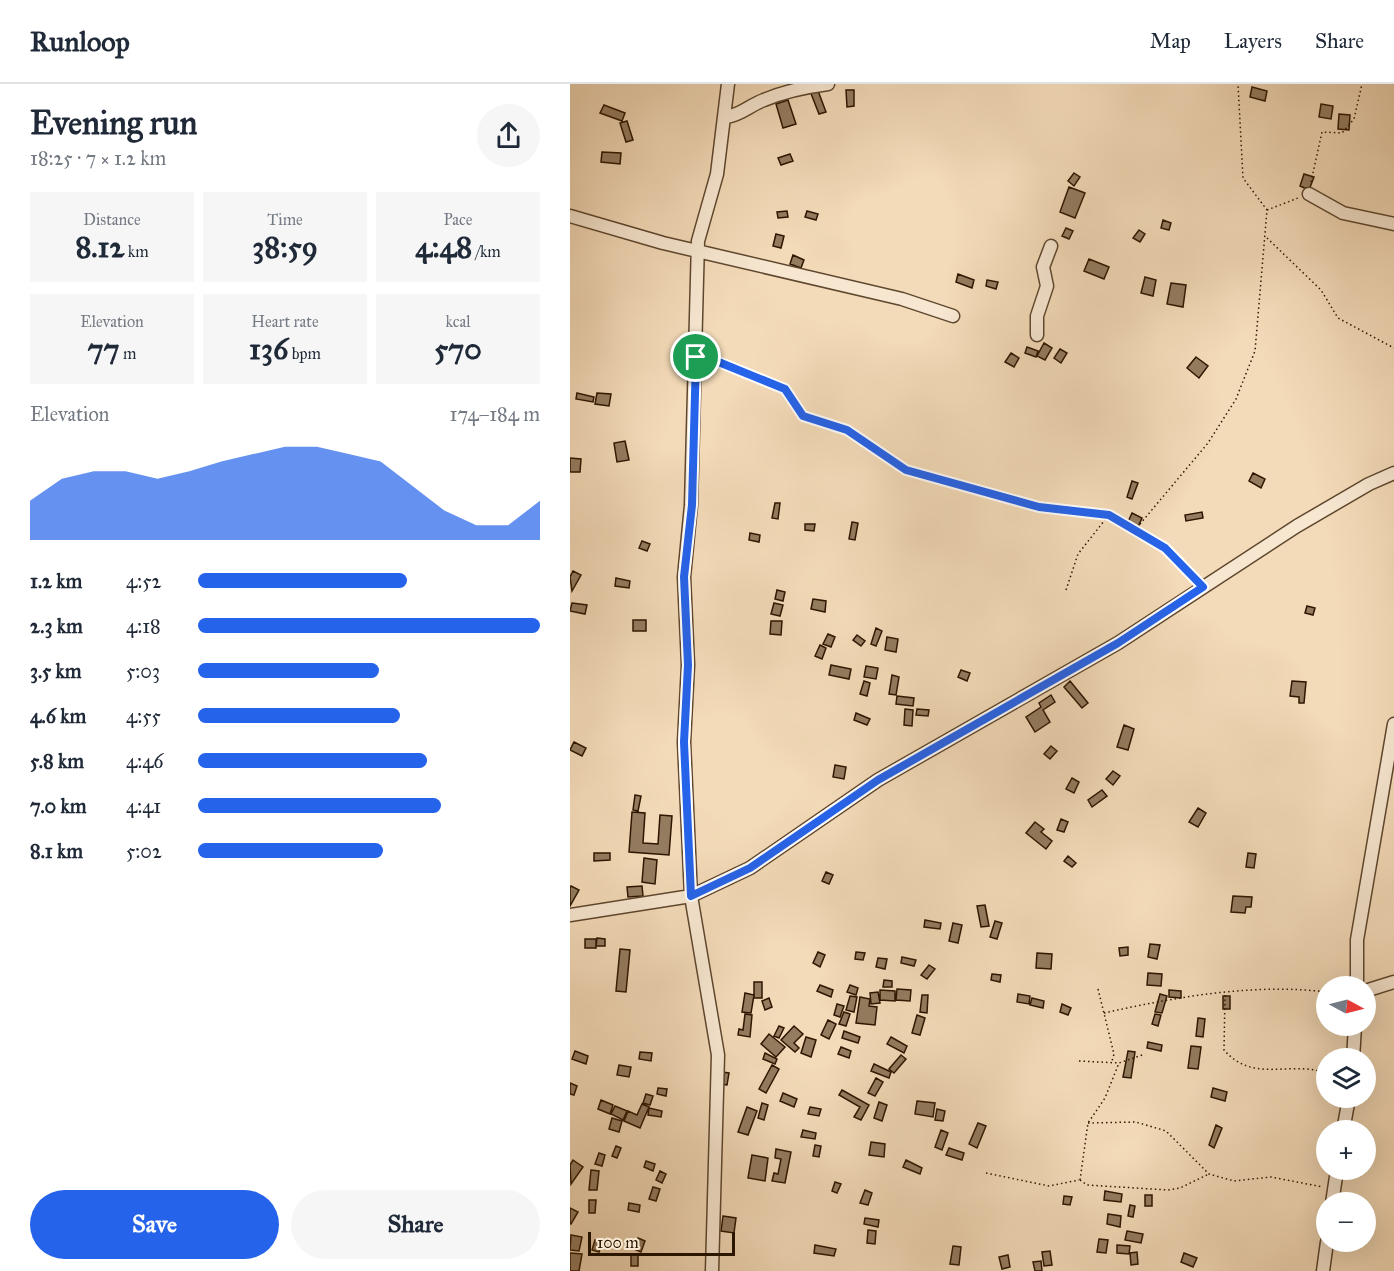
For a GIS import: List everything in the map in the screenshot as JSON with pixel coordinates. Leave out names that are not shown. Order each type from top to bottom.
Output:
[{"type":"street","points":[[712,1271],[718,1055],[691,896],[684,742],[688,665],[684,577],[692,505],[698,241],[717,174],[726,117],[728,84]]},
{"type":"street","points":[[726,117],[737,115],[764,100],[792,90],[828,84]]},
{"type":"street","points":[[1308,194],[1343,213],[1394,224]]},
{"type":"street","points":[[570,216],[698,251],[902,299],[953,316]]},
{"type":"street","points":[[1037,335],[1038,316],[1047,286],[1043,267],[1051,246]]},
{"type":"street","points":[[570,915],[691,896],[750,868],[878,780],[1118,643],[1297,526],[1369,484],[1394,473]]},
{"type":"street","points":[[1357,976],[1357,940],[1394,724]]},
{"type":"street","points":[[1376,988],[1394,982]]},
{"type":"street","points":[[1334,1192],[1335,1180]]},
{"type":"street","points":[[1323,1271],[1326,1252]]},
{"type":"path","points":[[1135,530],[1208,443],[1236,399],[1255,351],[1267,210],[1243,178],[1238,84]]},
{"type":"path","points":[[1267,210],[1308,194],[1322,132],[1342,133],[1354,119],[1362,84]]},
{"type":"path","points":[[1266,237],[1321,290],[1338,318],[1394,348]]},
{"type":"path","points":[[696,357],[721,363],[785,389],[803,416],[847,430],[906,470],[1039,507],[1109,515],[1165,548],[1203,587]]},
{"type":"path","points":[[1066,590],[1078,554],[1109,515]]},
{"type":"path","points":[[1098,989],[1114,1054],[1112,1061]]},
{"type":"path","points":[[1104,1013],[1194,995],[1296,989],[1316,991]]},
{"type":"path","points":[[1225,994],[1224,1050],[1234,1061],[1270,1072],[1292,1067],[1316,1070]]},
{"type":"path","points":[[1079,1061],[1112,1061],[1119,1064],[1144,1054]]},
{"type":"path","points":[[1080,1180],[1088,1124],[1105,1098],[1119,1064]]},
{"type":"path","points":[[1088,1124],[1136,1122],[1166,1131],[1209,1174],[1234,1180],[1271,1177],[1334,1189]]},
{"type":"path","points":[[986,1173],[1049,1186],[1080,1180],[1087,1185],[1168,1190],[1180,1188],[1209,1174]]},
{"type":"building","points":[[1252,87],[1267,91],[1265,101],[1250,97]]},
{"type":"building","points":[[817,88],[826,112],[819,114],[810,91]]},
{"type":"building","points":[[846,90],[854,90],[854,106],[847,107]]},
{"type":"building","points":[[788,100],[796,124],[783,128],[776,104]]},
{"type":"building","points":[[1321,104],[1333,106],[1331,119],[1319,117]]},
{"type":"building","points":[[604,105],[625,113],[622,121],[600,113]]},
{"type":"building","points":[[1339,114],[1350,115],[1349,130],[1338,129]]},
{"type":"building","points":[[627,121],[633,140],[626,142],[620,123]]},
{"type":"building","points":[[602,152],[621,153],[620,164],[601,162]]},
{"type":"building","points":[[790,154],[793,161],[781,165],[778,158]]},
{"type":"building","points":[[1074,173],[1080,177],[1074,186],[1068,181]]},
{"type":"building","points":[[1304,174],[1314,177],[1309,190],[1300,186]]},
{"type":"building","points":[[1069,187],[1085,193],[1075,218],[1060,212]]},
{"type":"building","points":[[787,211],[788,217],[778,218],[777,212]]},
{"type":"building","points":[[807,211],[818,214],[816,220],[805,217]]},
{"type":"building","points":[[1163,220],[1171,223],[1169,230],[1161,228]]},
{"type":"building","points":[[1066,228],[1073,231],[1069,239],[1062,236]]},
{"type":"building","points":[[1139,230],[1145,234],[1140,242],[1133,238]]},
{"type":"building","points":[[776,234],[784,236],[781,248],[773,246]]},
{"type":"building","points":[[793,255],[804,260],[801,268],[790,264]]},
{"type":"building","points":[[1089,259],[1109,267],[1104,279],[1084,271]]},
{"type":"building","points":[[958,274],[974,280],[972,288],[956,282]]},
{"type":"building","points":[[1145,277],[1156,280],[1153,296],[1141,293]]},
{"type":"building","points":[[987,280],[998,282],[996,289],[986,286]]},
{"type":"building","points":[[1171,283],[1186,285],[1183,307],[1167,304]]},
{"type":"building","points":[[1044,343],[1052,348],[1045,360],[1037,356]]},
{"type":"building","points":[[1027,347],[1038,351],[1036,357],[1025,353]]},
{"type":"building","points":[[1060,349],[1067,353],[1061,363],[1054,358]]},
{"type":"building","points":[[1011,353],[1019,358],[1014,367],[1005,362]]},
{"type":"building","points":[[1196,357],[1208,366],[1199,378],[1187,368]]},
{"type":"building","points":[[577,393],[594,397],[593,402],[576,399]]},
{"type":"building","points":[[597,393],[611,394],[609,406],[595,404]]},
{"type":"building","points":[[625,441],[629,460],[617,462],[614,443]]},
{"type":"building","points":[[570,458],[581,459],[580,472],[570,472]]},
{"type":"building","points":[[1253,473],[1265,479],[1261,488],[1249,481]]},
{"type":"building","points":[[1132,481],[1138,483],[1132,499],[1127,497]]},
{"type":"building","points":[[775,503],[780,503],[778,519],[772,518]]},
{"type":"building","points":[[1202,512],[1203,518],[1186,521],[1185,515]]},
{"type":"building","points":[[1132,513],[1142,518],[1138,527],[1128,522]]},
{"type":"building","points":[[852,522],[858,523],[855,540],[849,539]]},
{"type":"building","points":[[805,524],[815,524],[814,531],[805,530]]},
{"type":"building","points":[[750,533],[760,535],[759,542],[749,540]]},
{"type":"building","points":[[642,541],[650,544],[647,551],[639,548]]},
{"type":"building","points":[[573,571],[581,575],[572,591],[570,577]]},
{"type":"building","points":[[616,578],[630,581],[629,588],[615,586]]},
{"type":"building","points":[[777,590],[785,592],[783,601],[775,599]]},
{"type":"building","points":[[813,599],[826,601],[825,612],[811,609]]},
{"type":"building","points":[[572,603],[587,605],[585,614],[570,611]]},
{"type":"building","points":[[774,603],[783,605],[780,616],[771,614]]},
{"type":"building","points":[[1307,606],[1315,608],[1313,615],[1305,613]]},
{"type":"building","points":[[633,620],[646,620],[646,631],[633,631]]},
{"type":"building","points":[[771,621],[782,621],[781,635],[770,634]]},
{"type":"building","points":[[876,628],[882,631],[876,646],[871,644]]},
{"type":"building","points":[[828,634],[835,637],[831,647],[823,644]]},
{"type":"building","points":[[857,635],[865,641],[861,646],[853,640]]},
{"type":"building","points":[[887,637],[898,639],[896,652],[885,650]]},
{"type":"building","points":[[820,645],[826,648],[822,659],[815,656]]},
{"type":"building","points":[[831,665],[851,669],[849,679],[829,675]]},
{"type":"building","points":[[866,666],[878,668],[876,679],[864,677]]},
{"type":"building","points":[[961,670],[970,673],[967,681],[958,677]]},
{"type":"building","points":[[892,675],[899,677],[896,695],[889,694]]},
{"type":"building","points":[[864,681],[870,683],[867,696],[860,694]]},
{"type":"building","points":[[1070,681],[1088,703],[1082,708],[1064,687]]},
{"type":"building","points":[[1292,681],[1306,682],[1304,703],[1299,703],[1299,697],[1290,696]]},
{"type":"building","points":[[1051,695],[1055,702],[1043,710],[1050,722],[1035,732],[1026,717],[1041,707],[1039,703]]},
{"type":"building","points":[[897,696],[914,698],[913,706],[896,704]]},
{"type":"building","points":[[905,709],[913,710],[912,726],[904,725]]},
{"type":"building","points":[[917,709],[929,710],[928,716],[916,715]]},
{"type":"building","points":[[856,713],[870,719],[867,725],[854,720]]},
{"type":"building","points":[[1124,725],[1134,729],[1128,750],[1117,747]]},
{"type":"building","points":[[574,742],[586,748],[582,756],[570,750]]},
{"type":"building","points":[[1051,746],[1057,751],[1050,759],[1044,754]]},
{"type":"building","points":[[835,765],[846,767],[844,779],[833,777]]},
{"type":"building","points":[[1113,771],[1120,776],[1113,785],[1106,779]]},
{"type":"building","points":[[1072,778],[1079,782],[1074,793],[1066,789]]},
{"type":"building","points":[[1102,790],[1107,796],[1092,807],[1088,800]]},
{"type":"building","points":[[635,795],[641,796],[638,811],[633,810]]},
{"type":"building","points":[[1198,808],[1206,813],[1198,827],[1189,822]]},
{"type":"building","points":[[632,812],[645,813],[643,843],[658,844],[660,815],[672,816],[669,855],[629,852]]},
{"type":"building","points":[[1061,819],[1068,822],[1064,832],[1057,830]]},
{"type":"building","points":[[1035,822],[1044,829],[1041,832],[1052,841],[1046,849],[1026,833]]},
{"type":"building","points":[[594,853],[610,853],[610,860],[594,861]]},
{"type":"building","points":[[1248,853],[1256,854],[1254,868],[1246,867]]},
{"type":"building","points":[[1068,856],[1076,863],[1072,867],[1064,861]]},
{"type":"building","points":[[644,858],[657,860],[655,884],[642,882]]},
{"type":"building","points":[[826,872],[833,875],[829,884],[822,881]]},
{"type":"building","points":[[571,886],[579,890],[570,906],[570,888]]},
{"type":"building","points":[[642,886],[643,896],[628,897],[627,887]]},
{"type":"building","points":[[1233,896],[1252,897],[1251,907],[1246,907],[1245,913],[1231,912]]},
{"type":"building","points":[[985,905],[989,926],[981,927],[977,906]]},
{"type":"building","points":[[925,920],[941,923],[940,929],[924,927]]},
{"type":"building","points":[[995,921],[1002,923],[997,939],[990,937]]},
{"type":"building","points":[[953,923],[962,925],[958,943],[949,941]]},
{"type":"building","points":[[597,938],[605,939],[605,946],[596,946]]},
{"type":"building","points":[[585,939],[596,939],[596,948],[585,948]]},
{"type":"building","points":[[1150,944],[1160,945],[1157,959],[1148,957]]},
{"type":"building","points":[[1128,947],[1128,955],[1120,956],[1119,948]]},
{"type":"building","points":[[620,949],[630,950],[626,992],[616,991]]},
{"type":"building","points":[[818,952],[825,955],[820,967],[813,963]]},
{"type":"building","points":[[856,952],[865,953],[863,960],[855,959]]},
{"type":"building","points":[[1037,953],[1052,954],[1051,969],[1036,968]]},
{"type":"building","points":[[902,957],[916,960],[914,966],[901,963]]},
{"type":"building","points":[[878,958],[887,959],[885,969],[876,967]]},
{"type":"building","points":[[929,965],[935,969],[927,979],[921,975]]},
{"type":"building","points":[[1148,973],[1162,974],[1161,986],[1147,985]]},
{"type":"building","points":[[992,974],[1001,975],[1000,982],[991,980]]},
{"type":"building","points":[[884,980],[892,981],[892,987],[883,987]]},
{"type":"building","points":[[754,982],[762,982],[762,998],[754,998]]},
{"type":"building","points":[[820,985],[833,990],[831,997],[817,991]]},
{"type":"building","points":[[850,985],[858,988],[856,995],[847,992]]},
{"type":"building","points":[[897,989],[911,990],[910,1001],[896,1000]]},
{"type":"building","points":[[880,990],[895,991],[895,1001],[880,1000]]},
{"type":"building","points":[[1169,990],[1181,991],[1181,998],[1169,997]]},
{"type":"building","points":[[878,992],[880,1003],[871,1004],[870,993]]},
{"type":"building","points":[[745,993],[754,995],[751,1013],[742,1012]]},
{"type":"building","points":[[1018,994],[1030,996],[1029,1004],[1017,1002]]},
{"type":"building","points":[[1160,994],[1167,996],[1162,1013],[1155,1012]]},
{"type":"building","points":[[922,995],[928,995],[927,1013],[920,1012]]},
{"type":"building","points":[[850,996],[857,997],[854,1012],[846,1010]]},
{"type":"building","points":[[1223,996],[1230,996],[1230,1009],[1223,1009]]},
{"type":"building","points":[[860,997],[870,999],[869,1006],[877,1007],[875,1025],[856,1023]]},
{"type":"building","points":[[769,998],[772,1007],[765,1010],[762,1001]]},
{"type":"building","points":[[1032,998],[1044,1001],[1043,1008],[1030,1005]]},
{"type":"building","points":[[837,1004],[844,1006],[840,1017],[834,1015]]},
{"type":"building","points":[[1062,1004],[1071,1008],[1068,1015],[1060,1012]]},
{"type":"building","points":[[844,1012],[850,1014],[846,1026],[839,1024]]},
{"type":"building","points":[[745,1014],[752,1015],[750,1037],[738,1035],[739,1029],[743,1030]]},
{"type":"building","points":[[1155,1014],[1161,1015],[1158,1026],[1152,1024]]},
{"type":"building","points":[[917,1015],[925,1018],[920,1035],[912,1033]]},
{"type":"building","points":[[1198,1018],[1205,1019],[1203,1037],[1196,1036]]},
{"type":"building","points":[[828,1020],[836,1024],[829,1039],[821,1035]]},
{"type":"building","points":[[779,1026],[784,1028],[779,1038],[774,1036]]},
{"type":"building","points":[[794,1026],[803,1034],[794,1043],[799,1048],[795,1052],[781,1040]]},
{"type":"building","points":[[844,1031],[860,1037],[858,1043],[842,1038]]},
{"type":"building","points":[[769,1034],[785,1047],[776,1057],[761,1044]]},
{"type":"building","points":[[806,1037],[816,1040],[811,1057],[801,1053]]},
{"type":"building","points":[[891,1037],[907,1046],[904,1053],[887,1044]]},
{"type":"building","points":[[1148,1042],[1162,1045],[1161,1051],[1147,1048]]},
{"type":"building","points":[[1191,1046],[1201,1047],[1198,1069],[1188,1068]]},
{"type":"building","points":[[841,1047],[851,1051],[849,1058],[838,1054]]},
{"type":"building","points":[[575,1051],[588,1056],[586,1064],[572,1059]]},
{"type":"building","points":[[1128,1051],[1135,1052],[1131,1078],[1123,1077]]},
{"type":"building","points":[[640,1052],[652,1053],[651,1061],[639,1059]]},
{"type":"building","points":[[765,1053],[777,1059],[775,1064],[763,1059]]},
{"type":"building","points":[[901,1055],[906,1059],[894,1073],[889,1069]]},
{"type":"building","points":[[874,1064],[891,1072],[889,1078],[871,1071]]},
{"type":"building","points":[[619,1065],[631,1067],[629,1077],[617,1075]]},
{"type":"building","points":[[772,1065],[779,1069],[766,1093],[759,1089]]},
{"type":"building","points":[[722,1072],[729,1073],[727,1085],[720,1084]]},
{"type":"building","points":[[876,1078],[883,1082],[875,1096],[868,1093]]},
{"type":"building","points":[[570,1083],[577,1086],[574,1095],[570,1094]]},
{"type":"building","points":[[658,1088],[667,1089],[666,1096],[657,1094]]},
{"type":"building","points":[[1213,1088],[1227,1092],[1225,1101],[1211,1097]]},
{"type":"building","points":[[842,1090],[869,1105],[861,1120],[854,1117],[860,1107],[839,1095]]},
{"type":"building","points":[[783,1093],[797,1099],[794,1107],[780,1101]]},
{"type":"building","points":[[646,1094],[653,1096],[650,1105],[643,1103]]},
{"type":"building","points":[[601,1100],[613,1105],[610,1114],[598,1109]]},
{"type":"building","points":[[917,1101],[935,1103],[933,1117],[915,1114]]},
{"type":"building","points":[[879,1102],[887,1105],[882,1121],[874,1118]]},
{"type":"building","points":[[762,1103],[768,1105],[764,1120],[758,1118]]},
{"type":"building","points":[[642,1104],[649,1107],[640,1128],[624,1121],[628,1111],[637,1115]]},
{"type":"building","points":[[615,1106],[627,1111],[623,1120],[611,1114]]},
{"type":"building","points":[[747,1107],[757,1111],[748,1135],[738,1132]]},
{"type":"building","points":[[810,1107],[821,1109],[819,1116],[808,1114]]},
{"type":"building","points":[[649,1108],[662,1111],[661,1117],[648,1115]]},
{"type":"building","points":[[937,1109],[945,1111],[943,1121],[935,1120]]},
{"type":"building","points":[[612,1118],[622,1121],[619,1132],[609,1129]]},
{"type":"building","points":[[978,1123],[986,1126],[977,1148],[969,1144]]},
{"type":"building","points":[[1216,1125],[1222,1128],[1214,1148],[1209,1145]]},
{"type":"building","points":[[803,1130],[816,1133],[815,1139],[801,1137]]},
{"type":"building","points":[[941,1130],[948,1133],[942,1150],[935,1147]]},
{"type":"building","points":[[871,1142],[885,1144],[884,1157],[869,1155]]},
{"type":"building","points":[[815,1145],[821,1146],[819,1157],[813,1156]]},
{"type":"building","points":[[616,1146],[621,1148],[617,1158],[612,1156]]},
{"type":"building","points":[[949,1148],[964,1153],[962,1160],[946,1155]]},
{"type":"building","points":[[776,1149],[791,1152],[785,1183],[772,1181],[774,1173],[778,1174],[781,1159],[775,1158]]},
{"type":"building","points":[[599,1153],[605,1155],[602,1166],[595,1164]]},
{"type":"building","points":[[752,1155],[768,1158],[765,1181],[748,1178]]},
{"type":"building","points":[[573,1160],[583,1167],[571,1184],[570,1165]]},
{"type":"building","points":[[906,1160],[922,1168],[920,1174],[903,1167]]},
{"type":"building","points":[[646,1161],[655,1164],[653,1171],[644,1167]]},
{"type":"building","points":[[591,1170],[599,1171],[597,1190],[589,1190]]},
{"type":"building","points":[[660,1171],[666,1174],[662,1183],[656,1180]]},
{"type":"building","points":[[835,1182],[841,1184],[837,1193],[832,1191]]},
{"type":"building","points":[[653,1187],[660,1189],[656,1201],[649,1199]]},
{"type":"building","points":[[865,1190],[872,1193],[868,1205],[860,1203]]},
{"type":"building","points":[[1105,1191],[1122,1194],[1121,1202],[1104,1200]]},
{"type":"building","points":[[1145,1195],[1152,1195],[1152,1206],[1145,1206]]},
{"type":"building","points":[[1064,1196],[1072,1197],[1070,1205],[1063,1204]]},
{"type":"building","points":[[589,1200],[596,1200],[595,1213],[589,1213]]},
{"type":"building","points":[[629,1203],[640,1205],[639,1212],[628,1210]]},
{"type":"building","points":[[1130,1205],[1135,1206],[1133,1217],[1128,1216]]},
{"type":"building","points":[[570,1208],[578,1212],[571,1224],[570,1224]]},
{"type":"building","points":[[1108,1214],[1121,1216],[1120,1227],[1107,1224]]},
{"type":"building","points":[[723,1216],[736,1218],[734,1233],[721,1231]]},
{"type":"building","points":[[865,1218],[879,1220],[878,1227],[864,1224]]},
{"type":"building","points":[[868,1230],[876,1231],[875,1244],[867,1243]]},
{"type":"building","points":[[1127,1231],[1143,1234],[1141,1243],[1125,1240]]},
{"type":"building","points":[[571,1235],[582,1237],[579,1251],[570,1250]]},
{"type":"building","points":[[638,1238],[645,1241],[641,1252],[634,1249]]},
{"type":"building","points":[[1099,1239],[1108,1240],[1106,1253],[1097,1252]]},
{"type":"building","points":[[595,1240],[602,1242],[599,1252],[592,1250]]},
{"type":"building","points":[[815,1245],[836,1249],[834,1256],[814,1253]]},
{"type":"building","points":[[1117,1245],[1130,1246],[1129,1254],[1117,1253]]},
{"type":"building","points":[[953,1246],[961,1247],[959,1265],[950,1264]]},
{"type":"building","points":[[1050,1251],[1052,1265],[1044,1266],[1042,1252]]},
{"type":"building","points":[[1137,1252],[1138,1264],[1131,1265],[1130,1253]]},
{"type":"building","points":[[570,1253],[582,1254],[579,1271],[570,1271]]},
{"type":"building","points":[[1184,1253],[1197,1258],[1193,1267],[1181,1262]]},
{"type":"building","points":[[631,1255],[638,1255],[638,1266],[631,1266]]},
{"type":"building","points":[[1008,1255],[1010,1267],[1002,1269],[999,1257]]},
{"type":"building","points":[[1041,1261],[1042,1271],[1035,1271],[1033,1262]]},
{"type":"route","points":[[696,357],[721,363],[785,389],[803,416],[847,430],[906,470],[1039,507],[1109,515],[1165,548],[1203,587],[1118,643],[878,780],[750,868],[691,896],[684,742],[688,665],[684,577],[692,505],[696,357]]}]
